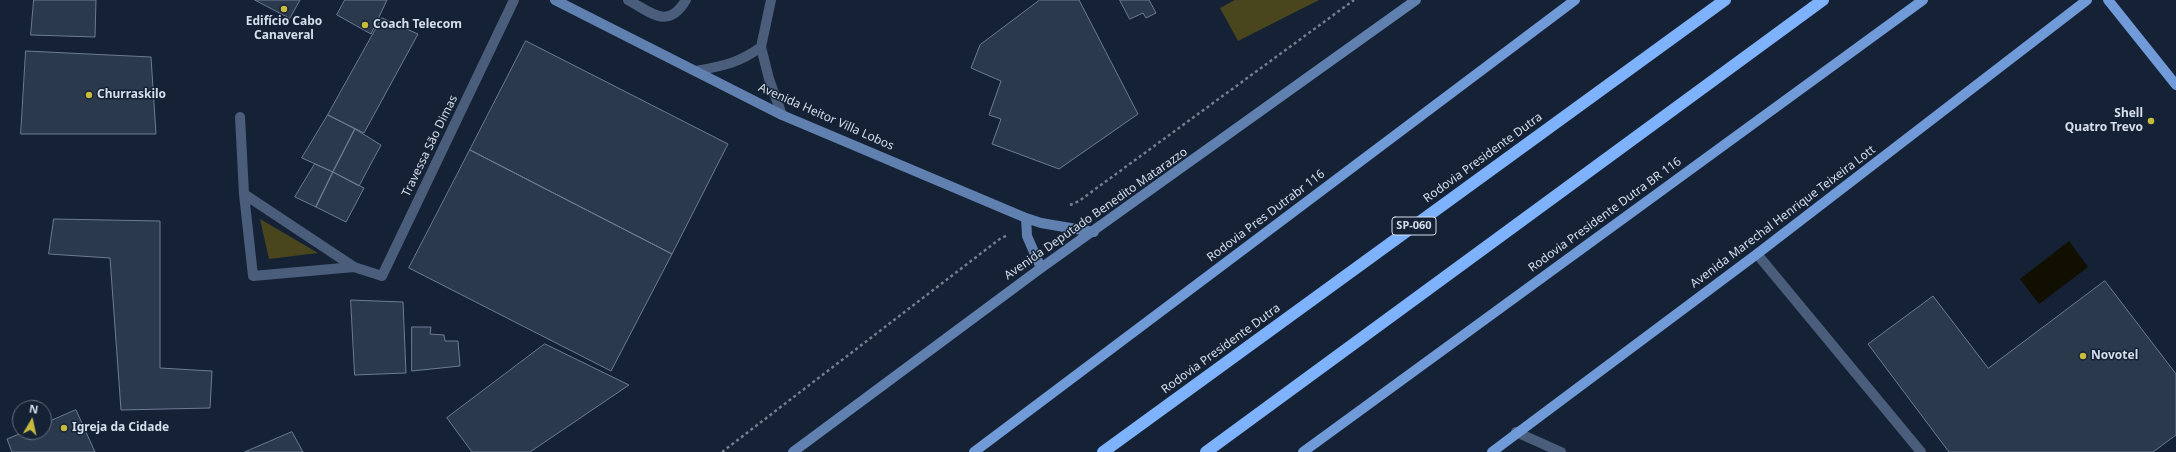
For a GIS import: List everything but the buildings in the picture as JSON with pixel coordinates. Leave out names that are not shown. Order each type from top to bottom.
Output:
[{"type":"highway","name":"Rodovia Presidente Dutra","points":[[1103,452],[1725,0]]},
{"type":"highway","points":[[1206,452],[1822,0]]},
{"type":"main road","name":"Avenida Heitor Villa Lobos","points":[[555,0],[782,115],[1026,218],[1041,223],[1094,232]]},
{"type":"main road","name":"Avenida Deputado Benedito Matarazzo","points":[[793,452],[1041,268],[1094,232],[1416,0]]},
{"type":"main road","name":"Rodovia Pres Dutrabr 116","points":[[974,452],[1575,0]]},
{"type":"main road","name":"Rodovia Presidente Dutra BR 116","points":[[1303,452],[1923,0]]},
{"type":"main road","name":"Avenida Marechal Henrique Teixeira Lott","points":[[1492,452],[1516,432],[1757,254],[2087,0]]},
{"type":"main road","points":[[2108,0],[2176,85]]},
{"type":"main road","points":[[1026,218],[1027,236],[1041,268]]},
{"type":"street","name":"Travessa São Dimas","points":[[244,194],[354,267],[382,276],[514,0]]},
{"type":"street","points":[[628,0],[663,18],[670,17],[679,12],[686,0]]},
{"type":"street","points":[[771,0],[761,47],[769,79],[782,115]]},
{"type":"street","points":[[696,71],[728,66],[744,59],[761,47]]},
{"type":"street","name":"Travessa São Dimas","points":[[240,117],[244,194],[253,276],[354,267]]},
{"type":"street","points":[[1757,254],[1921,452]]},
{"type":"street","points":[[1516,432],[1561,452]]},
{"type":"path","points":[[1079,202],[1354,0]]},
{"type":"path","points":[[722,452],[1001,238]]},
{"type":"shaded area","points":[[1235,0],[1319,0],[1238,41],[1220,8]]},
{"type":"shaded area","points":[[260,219],[318,253],[269,259]]},
{"type":"shaded area","points":[[2069,241],[2088,267],[2039,304],[2020,279]]},
{"type":"place","name":"Edifício Cabo Canaveral","points":[[284,9]]},
{"type":"place","name":"Coach Telecom","points":[[365,25]]},
{"type":"place","name":"Churraskilo","points":[[89,95]]},
{"type":"place","name":"Shell Quatro Trevo","points":[[2151,121]]},
{"type":"place","name":"Novotel","points":[[2083,356]]},
{"type":"place","name":"Igreja da Cidade","points":[[64,428]]}]
